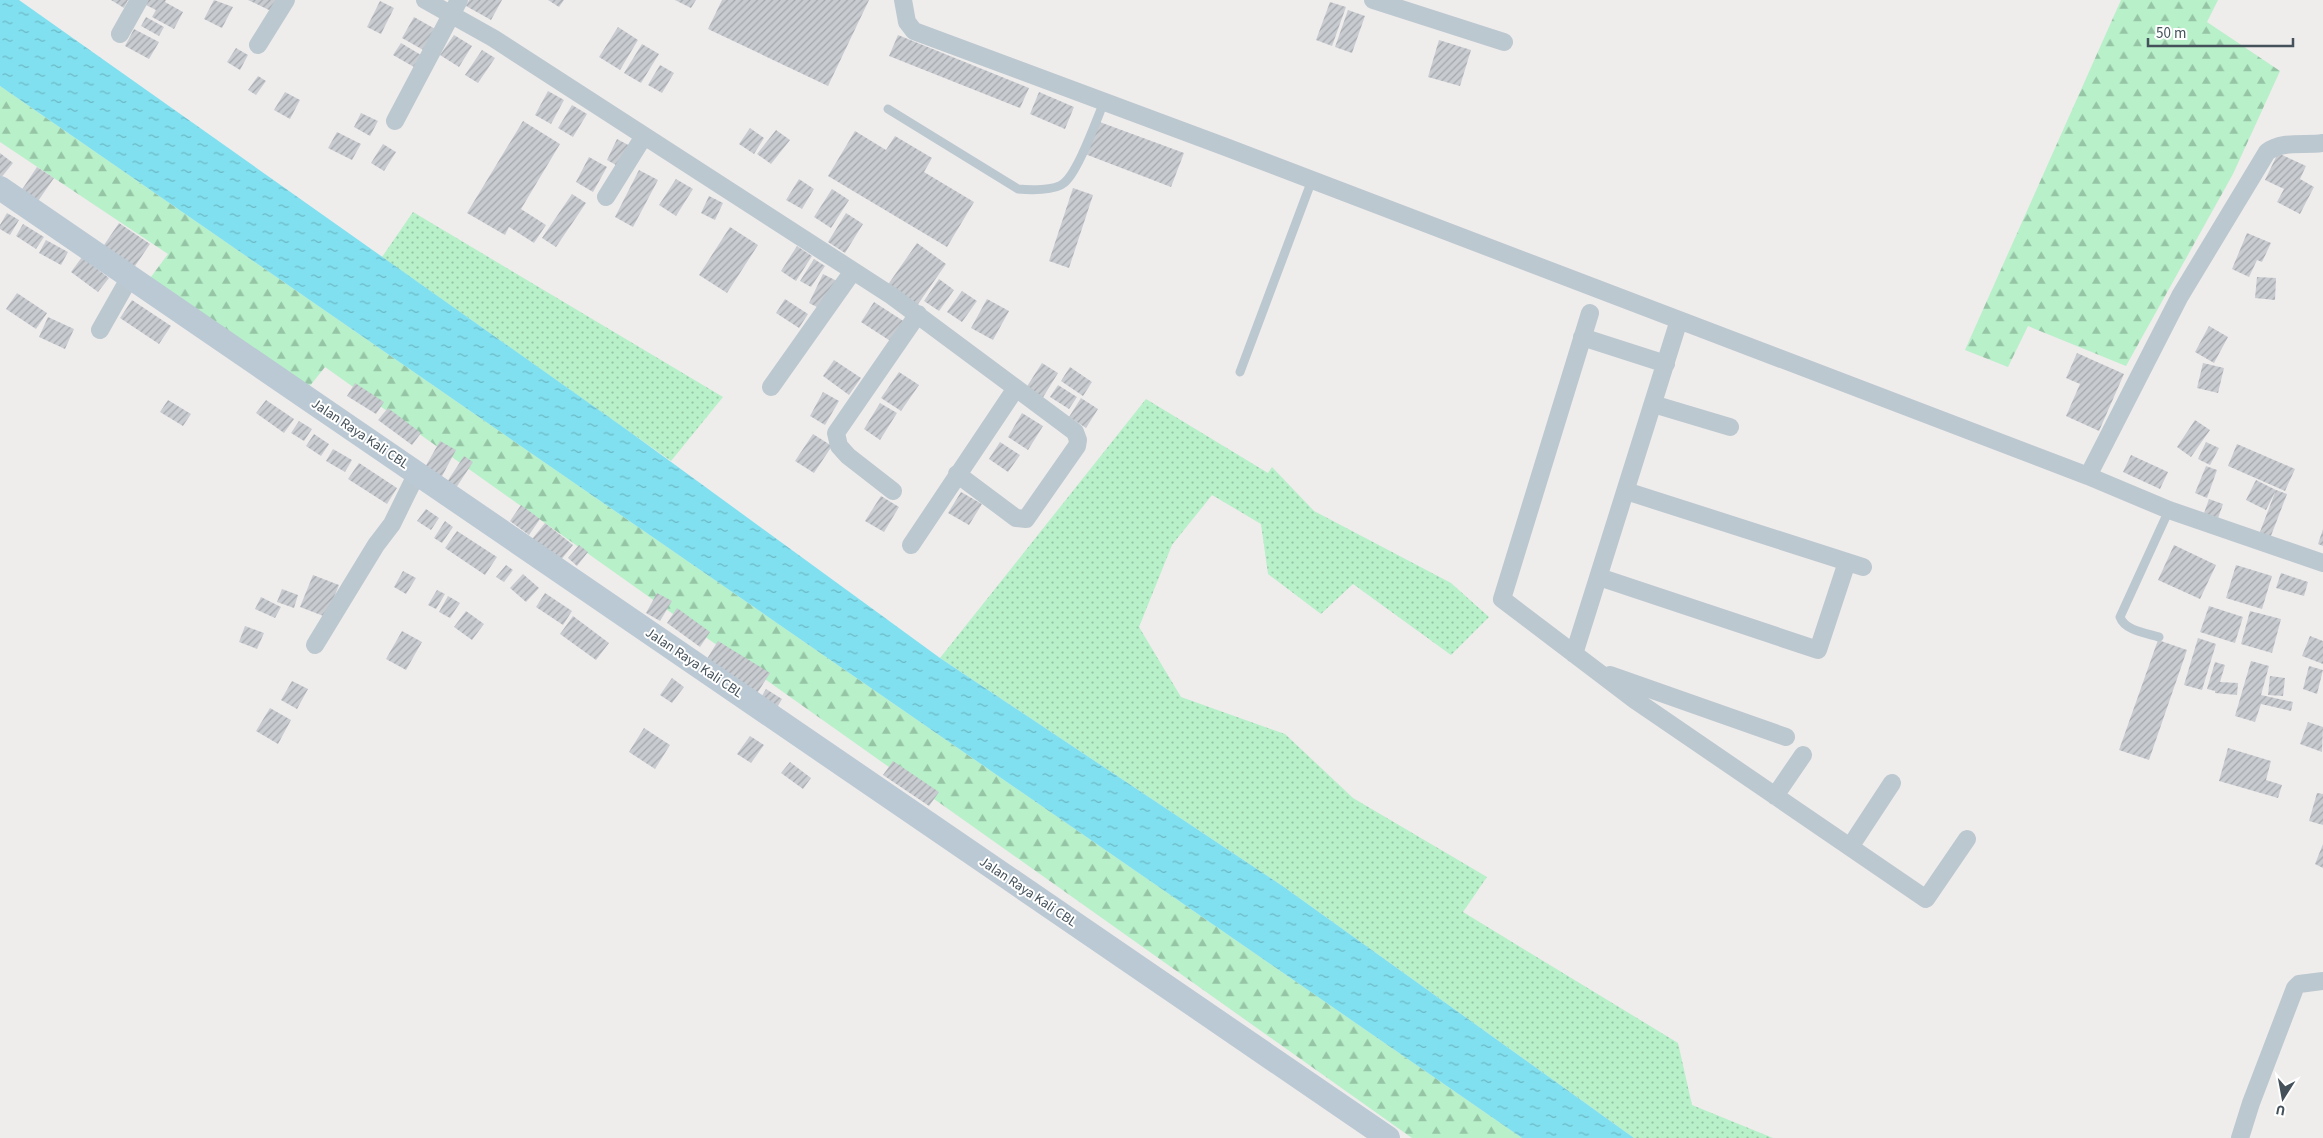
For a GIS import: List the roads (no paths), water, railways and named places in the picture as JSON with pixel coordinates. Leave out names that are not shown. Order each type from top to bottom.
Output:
[{"type":"main road","name":"Jalan Raya Kali CBL","points":[[0,188],[1388,1138]]},
{"type":"street","points":[[120,34],[139,0]]},
{"type":"street","points":[[258,45],[286,0]]},
{"type":"street","points":[[425,0],[456,8],[493,38],[918,314],[1075,432],[1078,440],[1077,446],[1026,519],[1023,520],[1016,518],[957,474]]},
{"type":"street","points":[[903,0],[906,22],[914,31],[1680,320],[2088,476],[2168,510],[2323,563]]},
{"type":"street","points":[[1373,0],[1504,42]]},
{"type":"street","points":[[395,121],[456,8]]},
{"type":"street","points":[[606,197],[644,136]]},
{"type":"street","points":[[2088,476],[2180,296],[2268,152],[2272,148],[2292,144],[2323,143]]},
{"type":"street","points":[[771,388],[853,271]]},
{"type":"street","points":[[100,330],[130,277]]},
{"type":"street","points":[[1590,313],[1502,599],[1635,700],[1926,899],[1967,839]]},
{"type":"street","points":[[893,491],[848,456],[839,446],[836,433],[918,314]]},
{"type":"street","points":[[1574,654],[1680,320]]},
{"type":"street","points":[[1582,337],[1666,364]]},
{"type":"street","points":[[911,545],[1016,388]]},
{"type":"street","points":[[1653,404],[1730,427]]},
{"type":"street","points":[[315,645],[376,545],[392,524],[417,473]]},
{"type":"street","points":[[1598,577],[1818,650],[1855,565],[1626,491]]},
{"type":"street","points":[[1595,670],[1786,737]]},
{"type":"street","points":[[1775,796],[1803,755]]},
{"type":"street","points":[[1850,847],[1892,783]]},
{"type":"street","points":[[2240,1138],[2250,1103],[2296,988],[2299,984],[2323,981]]},
{"type":"lane","points":[[888,109],[1018,190],[1037,190],[1063,185],[1072,174],[1104,102]]},
{"type":"lane","points":[[1240,372],[1312,180]]},
{"type":"lane","points":[[2159,637],[2128,627],[2120,617],[2168,510]]},
{"type":"water","points":[[0,0],[19,0],[630,432],[940,658],[1284,887],[1634,1138],[1522,1138],[0,86]]}]
